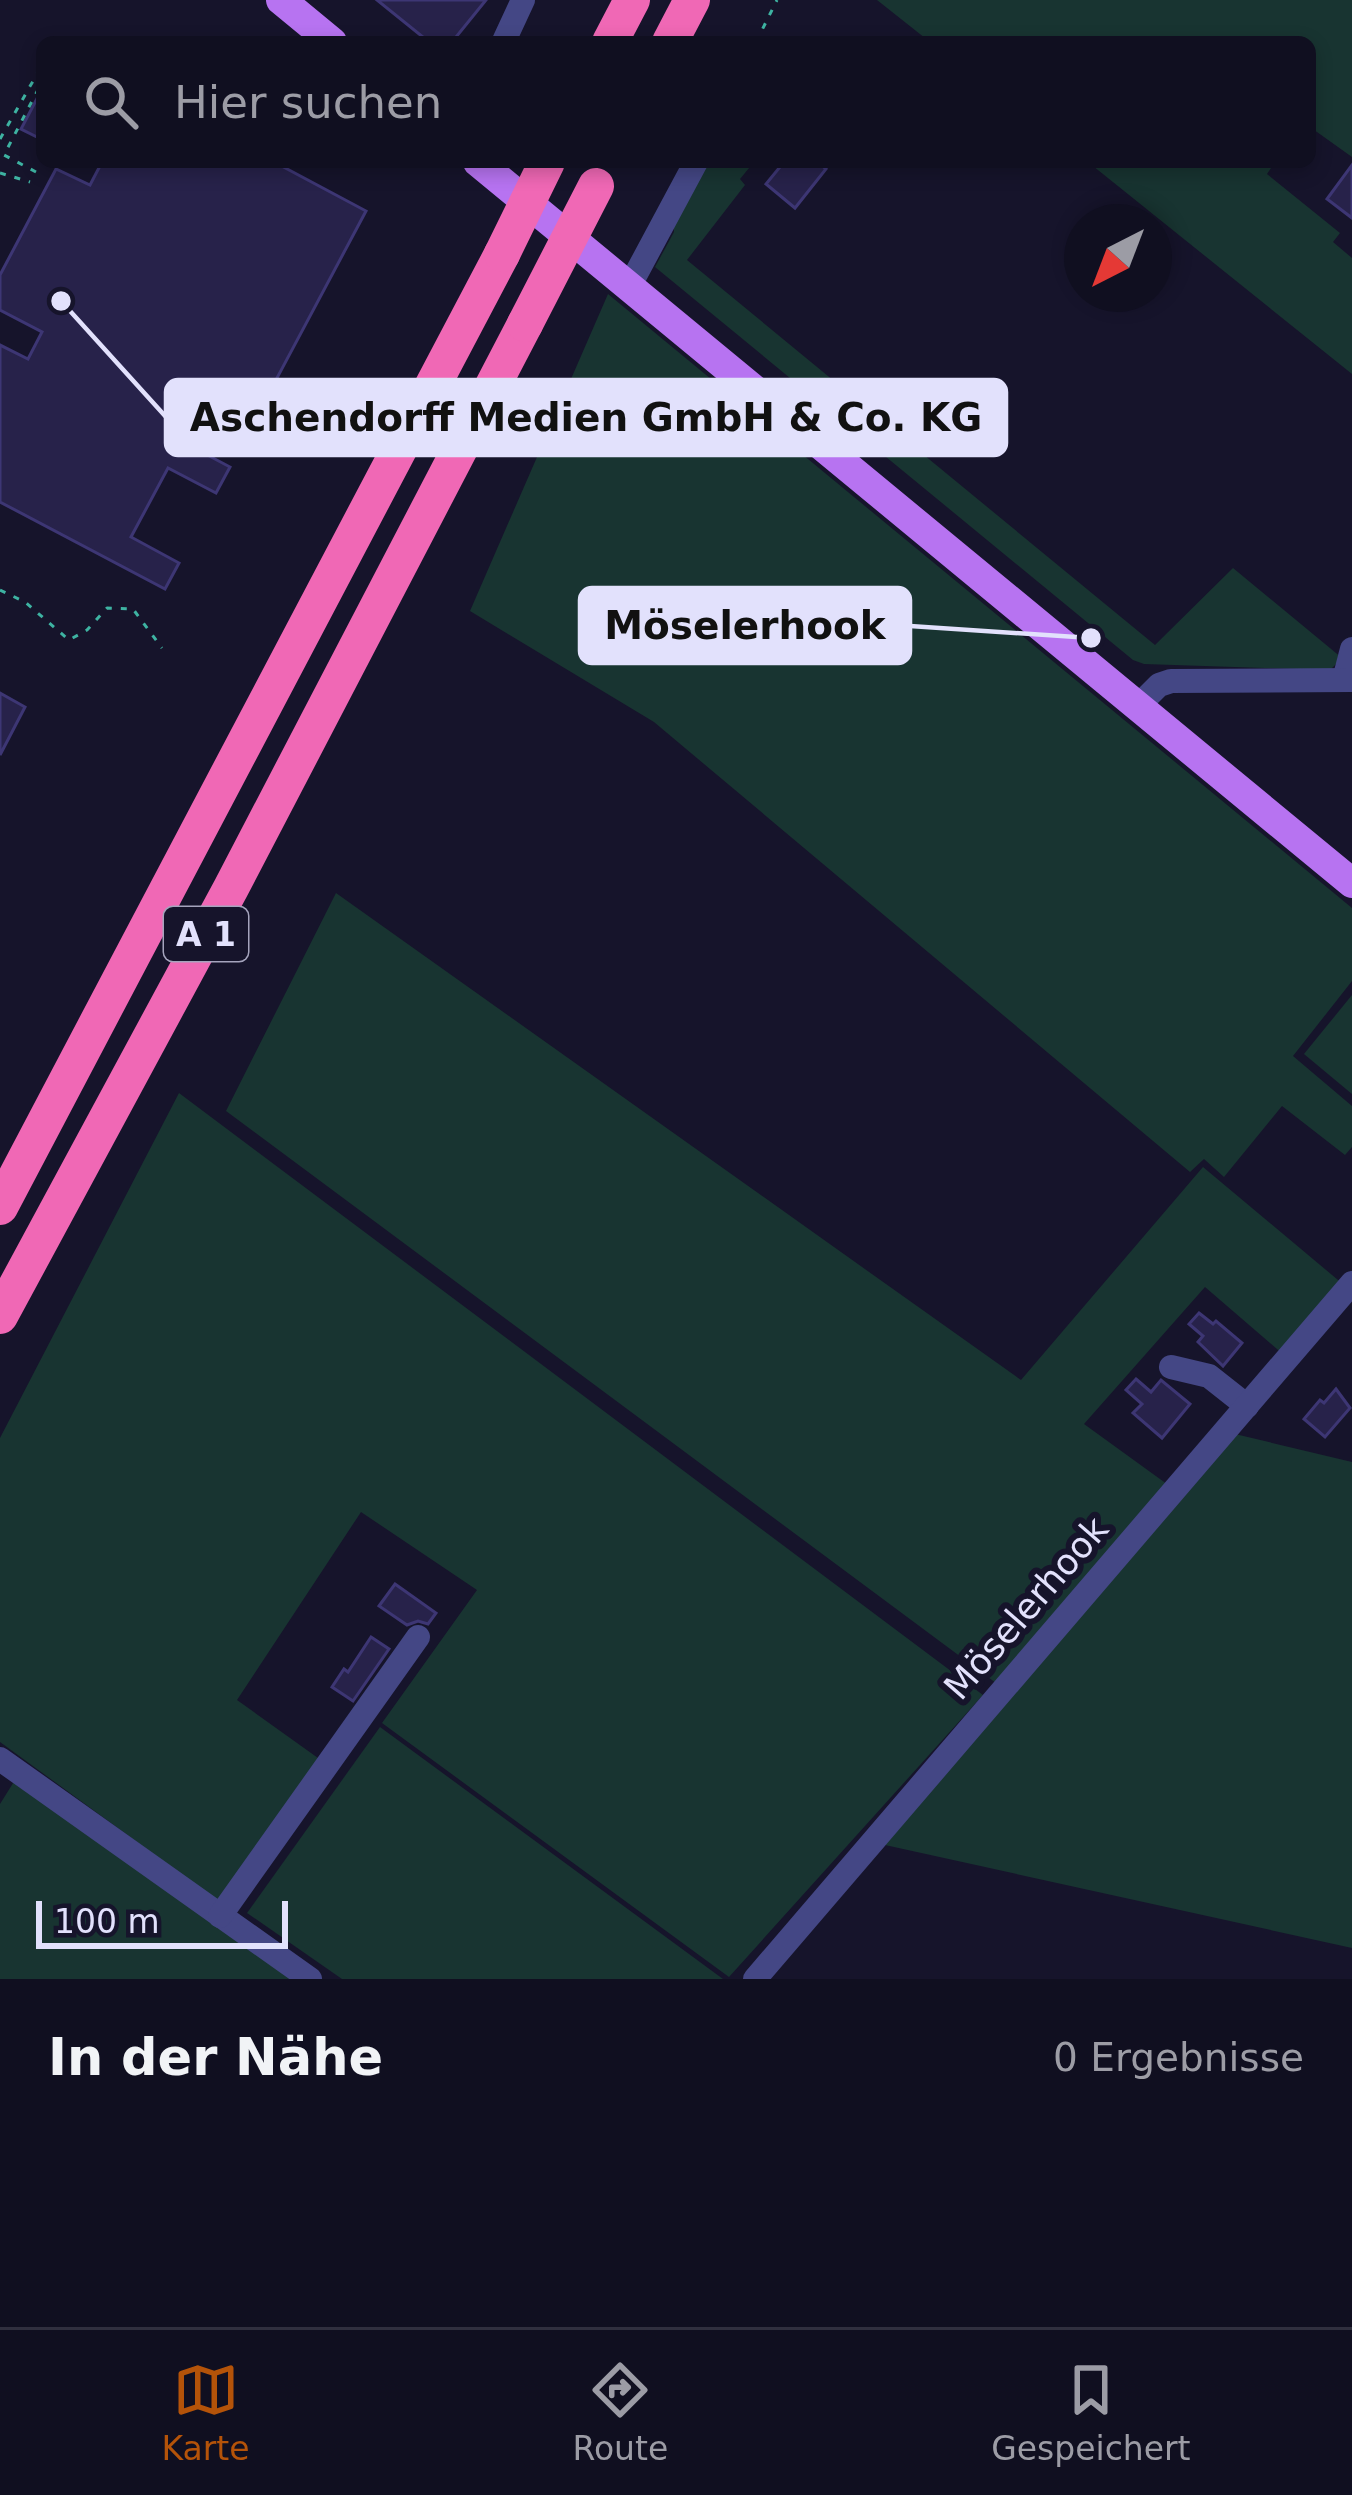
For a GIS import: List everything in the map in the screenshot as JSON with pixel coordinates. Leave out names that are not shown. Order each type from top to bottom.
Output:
[{"type":"highway","points":[[613,36],[632,0]]},
{"type":"highway","points":[[673,36],[692,0]]},
{"type":"highway","name":"A 1","points":[[0,1207],[544,168]]},
{"type":"highway","name":"A 1","points":[[0,1316],[231,888],[602,174]]},
{"type":"main road","points":[[281,0],[325,36]]},
{"type":"main road","points":[[485,168],[1352,883]]},
{"type":"street","points":[[506,36],[523,0]]},
{"type":"street","points":[[629,287],[693,168]]},
{"type":"street","points":[[1138,706],[1171,681],[1348,680],[1352,649]]},
{"type":"street","name":"Möselerhook","points":[[755,1979],[1352,1283]]},
{"type":"street","points":[[1171,1367],[1209,1376],[1247,1406]]},
{"type":"street","points":[[220,1916],[418,1637]]},
{"type":"street","points":[[0,1759],[310,1979]]},
{"type":"path","points":[[759,36],[777,0]]},
{"type":"path","points":[[0,139],[36,76]]},
{"type":"path","points":[[36,92],[3,149],[4,155],[36,172]]},
{"type":"path","points":[[0,173],[31,182]]},
{"type":"path","points":[[0,590],[26,602],[70,640],[107,608],[134,609],[163,648]]},
{"type":"green space","points":[[877,0],[1352,0],[1352,157],[1316,131],[1316,36],[922,36]]},
{"type":"green space","points":[[697,168],[749,168],[740,179],[745,185],[687,260],[1155,645],[1233,568],[1342,658],[1330,670],[1133,660],[655,267],[674,232],[673,215]]},
{"type":"green space","points":[[1095,168],[1271,168],[1267,174],[1340,233],[1333,242],[1352,258],[1352,374],[1172,229],[1172,204],[1140,204]]},
{"type":"green space","points":[[608,294],[1352,908],[1352,981],[1293,1056],[1352,1106],[1352,1147],[1345,1155],[1282,1106],[1224,1177],[1204,1159],[1190,1172],[654,722],[470,611]]},
{"type":"green space","points":[[336,893],[1021,1380],[1203,1167],[1344,1285],[1284,1355],[1205,1287],[1084,1424],[1171,1487],[1000,1686],[226,1111]]},
{"type":"green space","points":[[1352,995],[1352,1094],[1304,1054]]},
{"type":"green space","points":[[179,1093],[983,1695],[729,1977],[382,1723],[477,1590],[361,1512],[237,1700],[325,1763],[222,1904],[0,1742],[0,1438]]},
{"type":"green space","points":[[1235,1434],[1352,1462],[1352,1948],[885,1845]]},
{"type":"green space","points":[[380,1727],[723,1979],[342,1979],[247,1913]]},
{"type":"green space","points":[[15,1780],[297,1979],[0,1979],[0,1804]]},
{"type":"building","points":[[377,0],[486,0],[457,36],[422,36]]},
{"type":"building","points":[[36,100],[36,136],[21,129]]},
{"type":"building","points":[[1352,165],[1352,218],[1327,199]]},
{"type":"building","points":[[99,168],[285,168],[366,211],[245,438],[197,412],[181,441],[230,467],[216,493],[168,468],[131,537],[179,563],[165,589],[0,502],[0,345],[28,359],[42,332],[0,310],[0,275],[56,169],[90,185]]},
{"type":"building","points":[[779,168],[826,169],[795,208],[766,184]]},
{"type":"building","points":[[0,693],[25,707],[0,755]]},
{"type":"building","points":[[1199,1313],[1242,1343],[1223,1366],[1198,1342],[1203,1336],[1189,1324]]},
{"type":"building","points":[[1136,1379],[1151,1392],[1161,1380],[1190,1404],[1162,1438],[1133,1413],[1142,1404],[1126,1390]]},
{"type":"building","points":[[1336,1389],[1350,1408],[1325,1437],[1304,1419]]},
{"type":"building","points":[[395,1584],[436,1613],[428,1624],[407,1625],[379,1606]]},
{"type":"building","points":[[371,1637],[389,1649],[353,1701],[332,1687]]},
{"type":"place","name":"Aschendorff Medien GmbH & Co. KG","points":[[61,301]]},
{"type":"place","name":"Möselerhook","points":[[1091,638]]}]
